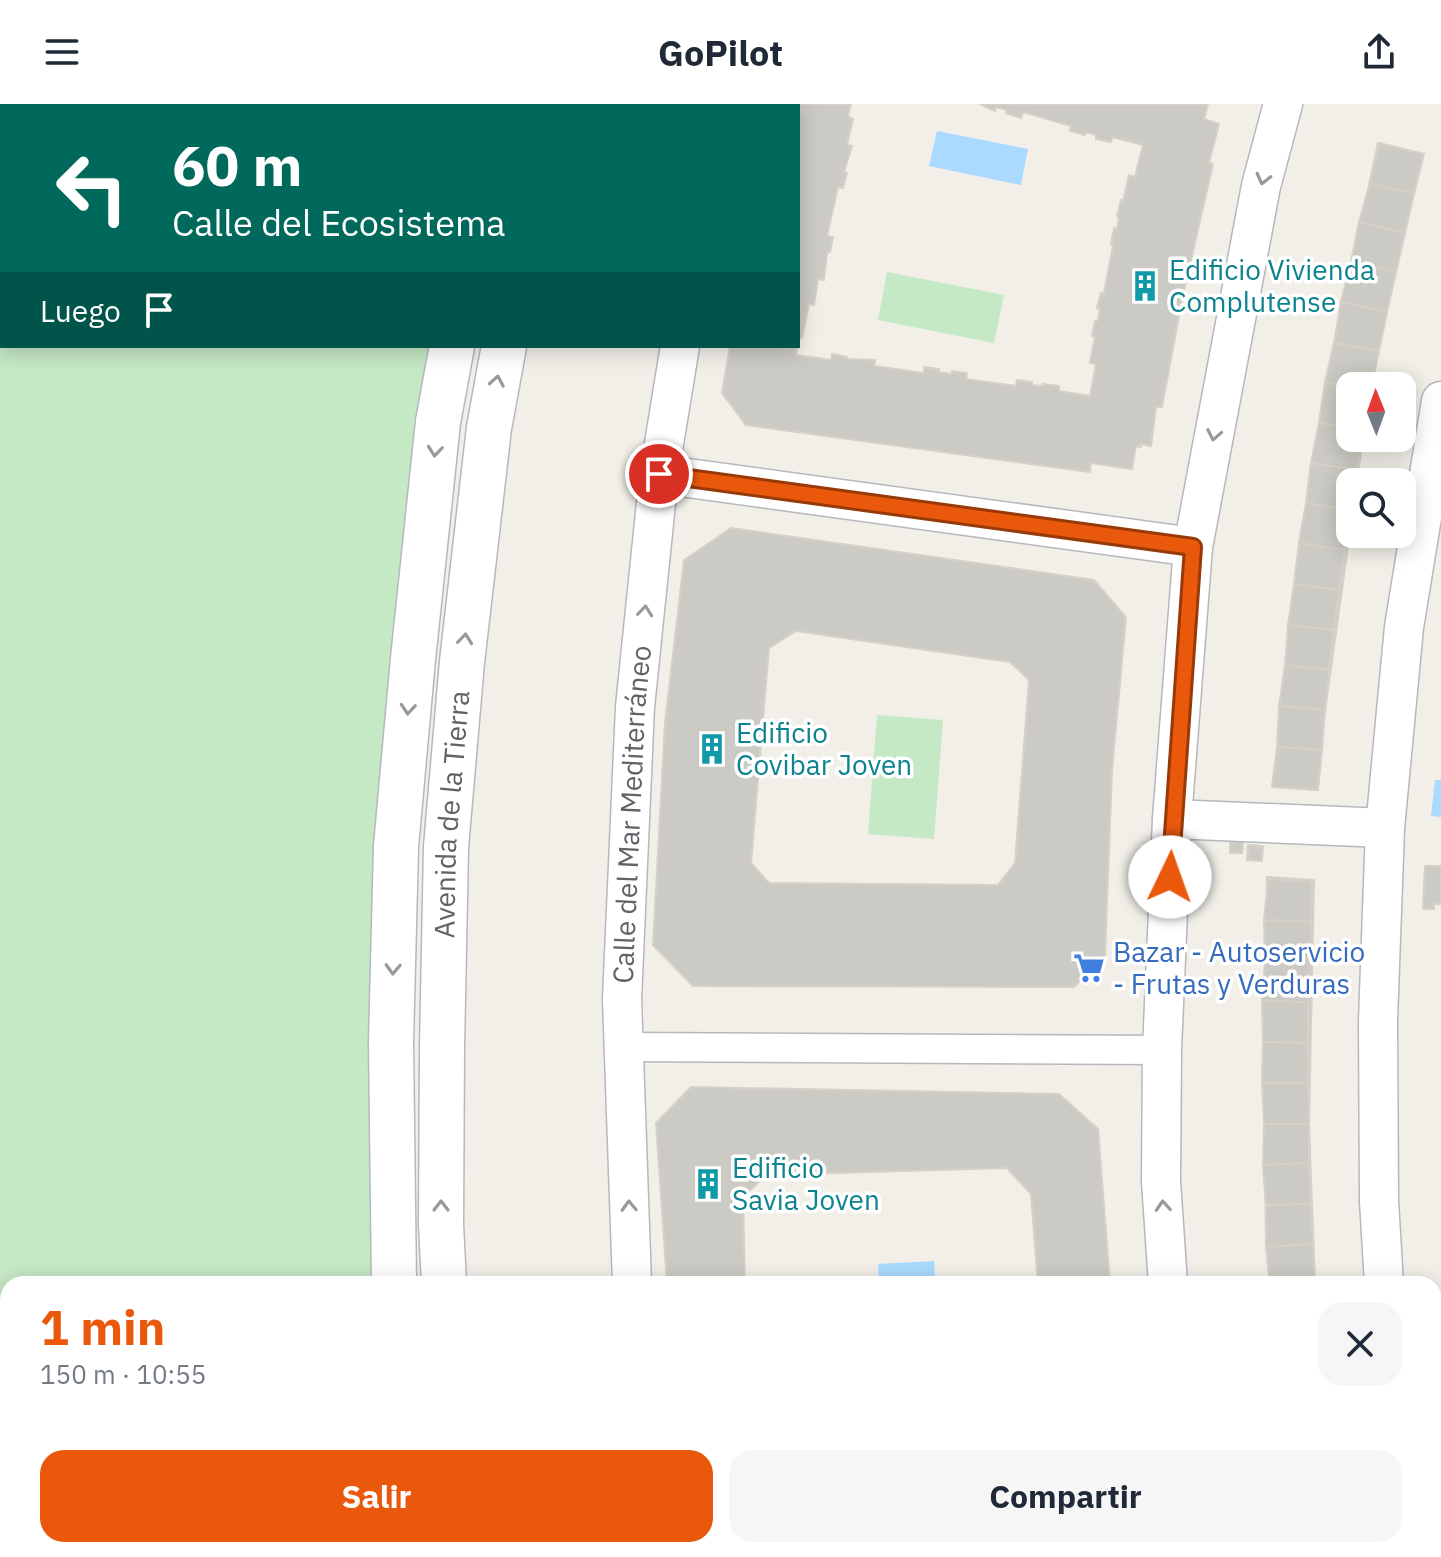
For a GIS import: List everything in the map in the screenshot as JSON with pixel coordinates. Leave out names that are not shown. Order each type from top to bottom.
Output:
[{"type":"street","points":[[1167,1276],[1161,1181],[1162,1050],[1172,819],[1193,547],[1261,186],[1283,104]]},
{"type":"street","name":"Avenida de la Tierra","points":[[394,1276],[391,1042],[396,847],[438,422],[452,348]]},
{"type":"street","name":"Avenida de la Tierra","points":[[444,1276],[441,1224],[446,847],[483,475],[504,348]]},
{"type":"street","name":"Calle del Mar Mediterráneo","points":[[632,1276],[622,999],[635,707],[659,474],[680,348]]},
{"type":"street","points":[[1384,1276],[1379,1201],[1378,1021],[1385,828],[1404,627],[1441,401]]},
{"type":"street","points":[[659,474],[1193,547]]},
{"type":"street","points":[[1172,819],[1385,828]]},
{"type":"street","points":[[624,1047],[1162,1050]]},
{"type":"green space","points":[[887,272],[1004,295],[994,343],[878,320]]},
{"type":"green space","points":[[0,348],[430,348],[417,419],[390,663],[376,844],[374,1276],[0,1276]]},
{"type":"green space","points":[[877,715],[943,720],[934,839],[868,834]]},
{"type":"water","points":[[937,131],[1028,149],[1021,185],[929,166]]},
{"type":"water","points":[[1435,780],[1441,780],[1441,817],[1431,816]]},
{"type":"water","points":[[934,1261],[935,1276],[879,1276],[878,1264]]},
{"type":"building","points":[[800,104],[851,104],[848,116],[853,119],[847,145],[852,146],[844,172],[847,173],[843,188],[838,187],[827,236],[833,237],[830,252],[827,252],[824,280],[818,279],[814,305],[809,304],[802,338]]},
{"type":"building","name":"Edificio Vivienda Complutense","points":[[980,104],[1208,104],[1204,119],[1219,124],[1209,163],[1213,164],[1182,300],[1162,407],[1156,407],[1151,446],[1136,446],[1132,469],[1091,463],[1090,472],[746,425],[722,393],[730,348],[798,348],[796,355],[831,360],[832,354],[847,359],[875,360],[874,366],[924,373],[924,367],[939,369],[939,372],[951,374],[952,371],[967,373],[966,379],[1016,386],[1017,380],[1032,382],[1032,385],[1059,386],[1059,391],[1090,396],[1096,364],[1090,363],[1095,337],[1092,336],[1100,309],[1097,308],[1101,293],[1104,293],[1121,200],[1129,175],[1135,177],[1143,145],[1112,137],[1111,142],[1096,139],[1096,135],[1070,131],[1071,126],[1023,112],[1021,118],[1006,113],[1007,110],[996,107],[995,111]]},
{"type":"building","points":[[1378,143],[1422,155],[1373,372],[1336,372],[1336,452],[1361,452],[1359,468],[1336,468],[1336,548],[1348,548],[1314,790],[1274,786],[1299,544],[1336,339]]},
{"type":"building","points":[[1379,143],[1424,154],[1414,194],[1370,183]]},
{"type":"building","points":[[1370,183],[1414,194],[1405,233],[1359,222]]},
{"type":"building","points":[[1359,222],[1405,233],[1396,272],[1351,262]]},
{"type":"building","points":[[1351,262],[1396,272],[1387,312],[1341,302]]},
{"type":"building","points":[[1341,302],[1387,312],[1379,351],[1334,343]]},
{"type":"building","points":[[1334,343],[1379,351],[1375,372],[1336,372],[1336,384],[1325,382]]},
{"type":"building","points":[[1325,382],[1336,384],[1336,426],[1319,423]]},
{"type":"building","points":[[1319,423],[1336,426],[1336,452],[1360,452],[1357,468],[1311,463]]},
{"type":"building","points":[[1311,463],[1344,468],[1336,468],[1336,508],[1306,503]]},
{"type":"building","points":[[1306,503],[1336,508],[1336,548],[1345,550],[1299,543]]},
{"type":"building","name":"Edificio Covibar Joven","points":[[731,528],[1094,580],[1126,617],[1112,770],[1105,956],[1074,987],[693,986],[653,945],[665,723],[684,560]],"holes":[[[796,631],[1010,662],[1029,680],[1015,863],[998,885],[769,883],[751,863],[769,648]]]},
{"type":"building","points":[[1299,543],[1345,550],[1339,590],[1294,584]]},
{"type":"building","points":[[1294,584],[1339,590],[1334,630],[1288,625]]},
{"type":"building","points":[[1288,625],[1334,630],[1329,670],[1285,665]]},
{"type":"building","points":[[1285,665],[1329,670],[1325,710],[1279,706]]},
{"type":"building","points":[[1279,706],[1325,710],[1322,750],[1277,747]]},
{"type":"building","points":[[1277,747],[1322,750],[1318,790],[1272,787]]},
{"type":"building","points":[[1230,841],[1243,842],[1242,853],[1231,853]]},
{"type":"building","points":[[1230,841],[1243,841],[1242,853],[1230,853]]},
{"type":"building","points":[[1248,845],[1262,846],[1261,860],[1247,860]]},
{"type":"building","points":[[1248,846],[1263,847],[1262,861],[1248,860]]},
{"type":"building","points":[[1425,866],[1441,866],[1441,904],[1434,904],[1434,909],[1423,909]]},
{"type":"building","points":[[1267,877],[1314,880],[1309,1124],[1315,1276],[1269,1276],[1266,1245],[1264,1041]]},
{"type":"building","points":[[1268,879],[1312,882],[1311,922],[1264,920]]},
{"type":"building","points":[[1264,920],[1311,922],[1310,962],[1265,961]]},
{"type":"building","points":[[1265,961],[1310,962],[1308,1002],[1262,1001]]},
{"type":"building","points":[[1262,1001],[1308,1002],[1308,1043],[1263,1042]]},
{"type":"building","points":[[1263,1042],[1308,1043],[1308,1083],[1262,1083]]},
{"type":"building","points":[[1262,1083],[1308,1083],[1309,1124],[1264,1124]]},
{"type":"building","name":"Edificio Savia Joven","points":[[691,1087],[1059,1094],[1098,1129],[1109,1276],[1037,1276],[1031,1194],[1007,1168],[766,1175],[743,1197],[745,1276],[666,1276],[656,1123]]},
{"type":"building","points":[[1264,1124],[1309,1124],[1309,1163],[1263,1165]]},
{"type":"building","points":[[1309,1163],[1311,1204],[1266,1205],[1263,1165]]},
{"type":"building","points":[[1311,1204],[1313,1244],[1266,1247],[1266,1205]]},
{"type":"building","points":[[1313,1244],[1315,1276],[1269,1276],[1266,1247]]},
{"type":"place","name":"Edificio Vivienda Complutense","points":[[1145,286]]},
{"type":"place","name":"Edificio Covibar Joven","points":[[712,749]]},
{"type":"place","name":"Bazar - Autoservicio - Frutas y Verduras","points":[[1089,968]]},
{"type":"place","name":"Edificio Savia Joven","points":[[708,1184]]},
{"type":"route","points":[[659,474],[1193,547],[1170,877]]}]
